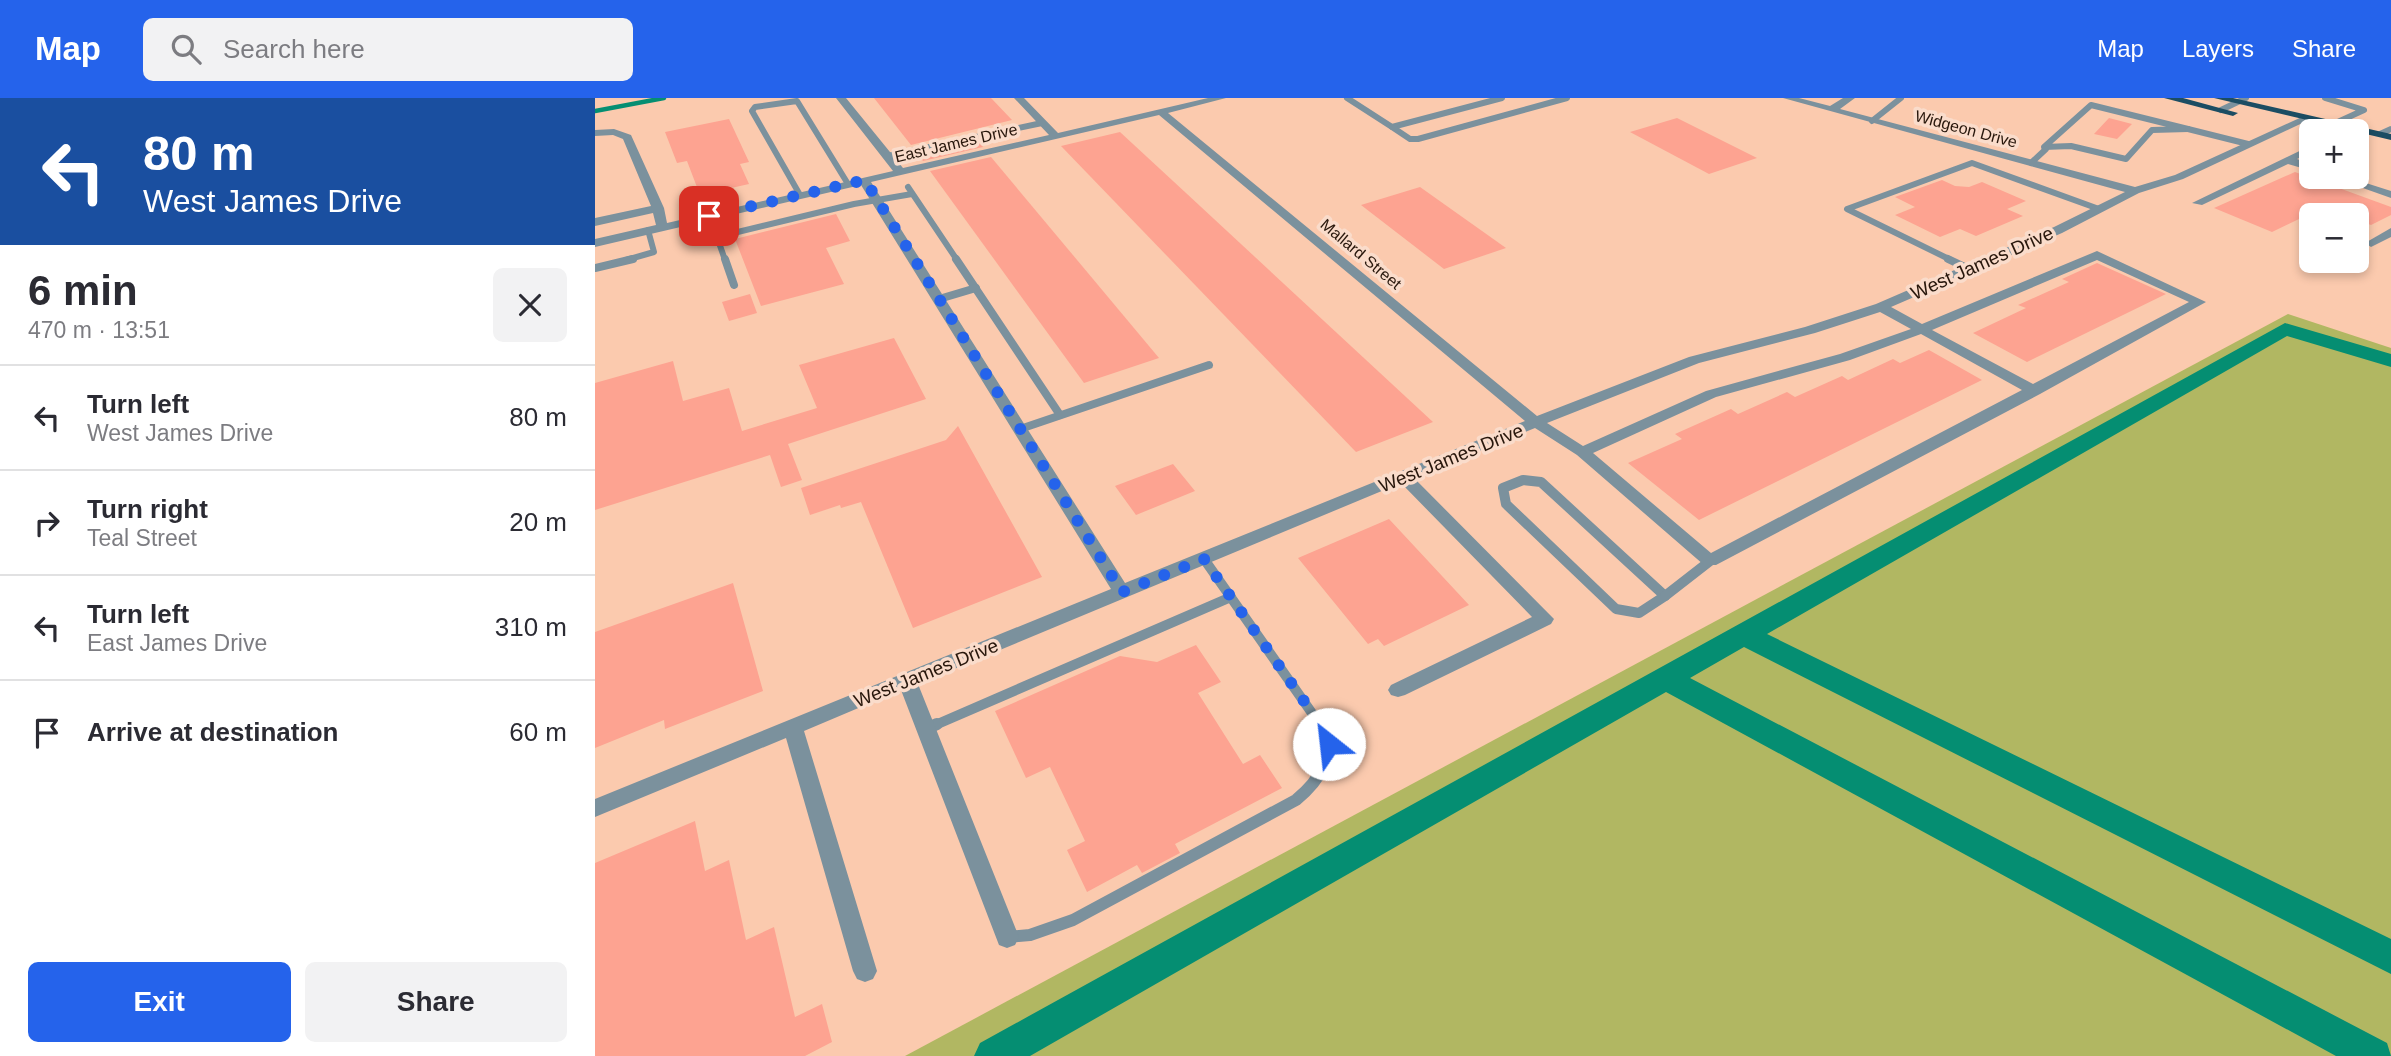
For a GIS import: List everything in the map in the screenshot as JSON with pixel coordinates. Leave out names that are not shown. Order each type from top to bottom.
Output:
[{"type":"highway","points":[[2169,98],[2220,104],[2288,126]]},
{"type":"highway","points":[[2220,104],[2242,100],[2299,121]]},
{"type":"highway","points":[[2369,132],[2387,134]]},
{"type":"highway","points":[[2369,144],[2391,149]]},
{"type":"street","points":[[841,98],[900,172]]},
{"type":"street","points":[[1019,98],[1056,136]]},
{"type":"street","name":"East James Drive","points":[[595,243],[1221,98]]},
{"type":"street","name":"Widgeon Drive","points":[[1788,98],[1804,100],[1831,110],[2136,191]]},
{"type":"street","points":[[1831,110],[1850,98]]},
{"type":"street","name":"Mallard Street","points":[[1161,112],[1537,423],[1582,452],[1710,561]]},
{"type":"street","name":"West James Drive","points":[[595,808],[1648,376],[1694,360],[1810,330],[1881,307],[2136,191],[2179,177],[2288,126],[2299,126]]},
{"type":"street","points":[[595,133],[614,132],[627,137],[658,208],[662,227]]},
{"type":"street","points":[[2199,203],[2299,154]]},
{"type":"street","points":[[2288,159],[2299,163]]},
{"type":"street","points":[[865,180],[1122,592]]},
{"type":"street","points":[[2369,188],[2391,195]]},
{"type":"street","points":[[595,222],[658,208]]},
{"type":"street","points":[[2371,243],[2391,232]]},
{"type":"street","points":[[1582,452],[1711,394],[1846,357],[1922,329],[2097,255],[2199,302],[1710,561]]},
{"type":"street","points":[[1881,307],[2035,391]]},
{"type":"street","points":[[1398,690],[1545,619],[1404,477]]},
{"type":"street","points":[[907,680],[1007,937]]},
{"type":"street","points":[[793,726],[865,971]]},
{"type":"lane","points":[[1347,98],[1410,139],[1567,98]]},
{"type":"lane","points":[[1392,127],[1503,98]]},
{"type":"lane","points":[[1872,121],[1901,98]]},
{"type":"lane","points":[[2325,98],[2364,110],[2345,119]]},
{"type":"lane","points":[[800,195],[752,111],[755,107],[797,101],[848,184]]},
{"type":"lane","points":[[2046,149],[2043,147],[2091,105],[2248,145]]},
{"type":"lane","points":[[2137,116],[2152,130],[2189,130]]},
{"type":"lane","points":[[887,156],[1042,123]]},
{"type":"lane","points":[[2055,136],[2078,147],[2126,159],[2152,130]]},
{"type":"lane","points":[[2031,163],[2046,149],[2078,147]]},
{"type":"lane","points":[[1969,269],[1847,209],[1972,163],[2099,209]]},
{"type":"lane","points":[[717,237],[854,204],[878,202],[910,190],[1061,415]]},
{"type":"lane","points":[[709,216],[734,285]]},
{"type":"lane","points":[[595,268],[654,252],[648,230]]},
{"type":"lane","points":[[939,299],[976,289]]},
{"type":"lane","points":[[1020,429],[1209,365]]},
{"type":"lane","points":[[1665,596],[1541,482],[1523,480],[1503,488],[1506,504],[1616,609],[1639,613],[1665,596],[1710,561]]},
{"type":"lane","points":[[1007,937],[1030,935],[1073,920],[1296,800],[1313,787],[1322,772],[1329,744],[1325,731],[1204,559]]},
{"type":"lane","points":[[926,729],[1231,597]]},
{"type":"green space","points":[[2288,314],[2391,348],[2391,1056],[905,1056]]},
{"type":"building","points":[[874,98],[991,98],[1012,120],[911,145]]},
{"type":"building","points":[[1677,118],[1757,158],[1709,174],[1630,132]]},
{"type":"building","points":[[2109,118],[2132,124],[2117,139],[2094,134]]},
{"type":"building","points":[[729,119],[749,162],[740,164],[749,184],[700,195],[687,161],[677,163],[665,132]]},
{"type":"building","points":[[1120,132],[1433,422],[1356,452],[1061,146]]},
{"type":"building","points":[[979,142],[983,147],[923,161],[919,155]]},
{"type":"building","points":[[991,157],[1159,358],[1084,383],[930,171]]},
{"type":"building","points":[[2295,172],[2299,173],[2299,189],[2342,189],[2391,207],[2391,215],[2371,225],[2369,203],[2299,203],[2299,219],[2272,232],[2214,208]]},
{"type":"building","points":[[1942,180],[1955,186],[1969,187],[1982,182],[2026,201],[2007,209],[2023,216],[1976,236],[1960,229],[1940,237],[1895,215],[1915,207],[1895,197]]},
{"type":"building","points":[[1420,187],[1506,248],[1444,269],[1361,205]]},
{"type":"building","points":[[836,214],[850,241],[826,248],[844,284],[761,306],[735,239]]},
{"type":"building","points":[[2097,263],[2166,294],[2027,362],[1973,333],[2026,308],[2018,305],[2069,282],[2062,279]]},
{"type":"building","points":[[750,294],[757,313],[729,321],[722,302]]},
{"type":"building","points":[[894,338],[926,399],[788,444],[802,480],[781,487],[770,455],[595,510],[595,383],[673,361],[683,401],[729,388],[742,431],[817,408],[799,365]]},
{"type":"building","points":[[1929,350],[1982,380],[1699,520],[1628,463],[1682,439],[1675,434],[1731,409],[1738,414],[1787,392],[1795,397],[1842,376],[1848,380],[1893,359],[1900,363]]},
{"type":"building","points":[[958,426],[1042,577],[913,628],[861,502],[841,508],[840,505],[810,515],[801,488],[946,440]]},
{"type":"building","points":[[1173,464],[1195,491],[1136,515],[1115,486]]},
{"type":"building","points":[[1389,519],[1469,605],[1384,646],[1378,639],[1368,644],[1298,558]]},
{"type":"building","points":[[733,583],[763,691],[665,729],[664,720],[595,748],[595,632]]},
{"type":"building","points":[[1196,645],[1221,682],[1198,693],[1243,764],[1260,755],[1282,788],[1175,844],[1180,853],[1142,873],[1137,865],[1087,892],[1067,850],[1085,841],[1050,767],[1026,778],[995,711],[1120,656],[1157,662]]},
{"type":"building","points":[[695,821],[705,871],[729,860],[746,940],[774,927],[795,1017],[822,1004],[832,1042],[805,1056],[595,1056],[595,863]]},
{"type":"waterway","points":[[595,111],[664,98]]},
{"type":"waterway","points":[[993,1056],[2285,329],[2391,361]]},
{"type":"waterway","points":[[1743,634],[2391,957]]},
{"type":"waterway","points":[[1666,678],[2374,1056]]},
{"type":"route","points":[[709,216],[865,180],[1122,592],[1204,559],[1325,731],[1329,744]]}]
